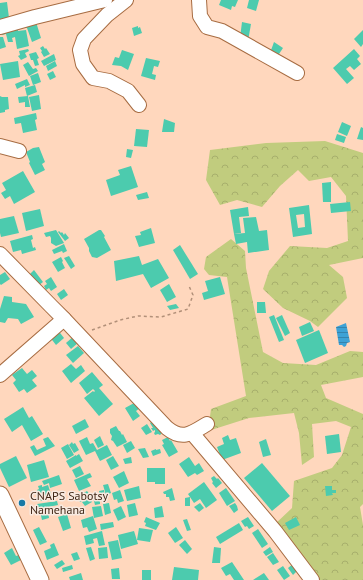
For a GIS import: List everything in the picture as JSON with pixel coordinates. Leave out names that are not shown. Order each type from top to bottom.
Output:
[{"type":"main road","points":[[0,495],[40,580]]},
{"type":"street","points":[[0,27],[35,16],[105,0]]},
{"type":"street","points":[[126,0],[107,16],[84,39],[80,50],[83,64],[93,78],[109,81],[128,91],[139,105]]},
{"type":"street","points":[[199,0],[200,16],[207,27],[222,31],[297,73]]},
{"type":"street","points":[[0,146],[19,151]]},
{"type":"street","points":[[0,254],[172,433],[181,436],[192,433],[207,424]]},
{"type":"street","points":[[0,375],[64,319]]},
{"type":"street","points":[[192,433],[275,532],[312,580]]},
{"type":"path","points":[[79,335],[120,320],[138,316],[161,317],[188,309],[193,295],[189,286]]},
{"type":"green space","points":[[325,141],[363,153],[363,258],[329,265],[343,277],[347,298],[318,327],[310,321],[283,308],[263,289],[269,271],[290,246],[327,248],[348,241],[346,196],[331,177],[309,181],[298,170],[280,186],[262,207],[237,200],[220,205],[206,180],[210,150],[266,143]]},
{"type":"green space","points":[[231,239],[245,251],[246,268],[263,352],[283,363],[316,365],[350,351],[363,352],[363,377],[321,385],[326,398],[363,414],[363,504],[360,507],[363,525],[363,580],[314,580],[274,525],[292,508],[294,481],[332,468],[342,455],[351,427],[336,421],[312,424],[314,457],[302,465],[299,433],[294,413],[249,418],[208,431],[211,409],[246,396],[227,277],[209,275],[204,269],[206,257]]},
{"type":"water","points":[[346,323],[350,342],[344,347],[339,345],[336,327]]},
{"type":"building","points":[[221,0],[238,0],[235,7],[232,6],[231,10],[219,5]]},
{"type":"building","points":[[249,0],[259,0],[256,11],[247,8]]},
{"type":"building","points":[[7,2],[9,18],[0,19],[0,3]]},
{"type":"building","points":[[36,22],[41,38],[32,42],[27,28],[24,28],[24,25]]},
{"type":"building","points":[[242,22],[251,24],[248,41],[240,38]]},
{"type":"building","points":[[138,26],[138,28],[140,27],[142,33],[134,36],[132,28]]},
{"type":"building","points":[[18,27],[18,31],[26,30],[29,46],[17,49],[15,37],[12,38],[13,42],[8,42],[6,34],[2,35],[2,31]]},
{"type":"building","points":[[363,30],[363,44],[361,47],[354,39]]},
{"type":"building","points":[[0,37],[3,37],[6,47],[0,49]]},
{"type":"building","points":[[274,42],[283,48],[277,57],[270,53]]},
{"type":"building","points":[[43,46],[50,54],[44,57],[40,48]]},
{"type":"building","points":[[28,49],[29,51],[25,53],[27,57],[21,60],[18,56],[20,55],[19,51]]},
{"type":"building","points":[[354,49],[360,56],[357,59],[361,64],[354,70],[350,66],[346,69],[354,78],[347,84],[333,68]]},
{"type":"building","points":[[122,50],[134,54],[128,70],[121,66],[112,65],[115,57],[119,58]]},
{"type":"building","points":[[36,52],[39,58],[37,59],[39,65],[35,66],[29,54]]},
{"type":"building","points":[[54,54],[56,60],[44,66],[41,61]]},
{"type":"building","points":[[146,58],[160,61],[158,67],[154,66],[152,74],[156,75],[155,80],[141,76]]},
{"type":"building","points":[[18,61],[20,77],[3,80],[0,64]]},
{"type":"building","points":[[55,61],[57,66],[48,71],[46,66]]},
{"type":"building","points":[[28,62],[33,69],[36,68],[38,71],[29,76],[23,65]]},
{"type":"building","points":[[53,71],[56,77],[50,80],[47,74]]},
{"type":"building","points":[[38,73],[41,82],[33,85],[30,76]]},
{"type":"building","points":[[27,79],[30,85],[25,87],[25,85],[17,89],[15,84]]},
{"type":"building","points":[[35,85],[37,92],[27,96],[25,88]]},
{"type":"building","points":[[39,95],[41,109],[32,111],[29,97]]},
{"type":"building","points":[[0,96],[8,97],[9,109],[0,113]]},
{"type":"building","points":[[28,96],[30,107],[25,107],[25,102],[19,103],[18,97]]},
{"type":"building","points":[[36,113],[37,119],[35,120],[37,130],[23,133],[21,123],[15,124],[14,118]]},
{"type":"building","points":[[164,119],[175,123],[174,132],[162,132]]},
{"type":"building","points":[[342,122],[351,126],[347,136],[338,132]]},
{"type":"building","points":[[361,127],[363,128],[363,140],[357,139]]},
{"type":"building","points":[[136,129],[149,130],[147,147],[134,146]]},
{"type":"building","points":[[337,134],[346,137],[344,143],[335,140]]},
{"type":"building","points":[[39,147],[45,162],[42,164],[45,170],[35,175],[29,163],[30,162],[26,152],[33,148]]},
{"type":"building","points":[[127,149],[133,150],[131,158],[126,157]]},
{"type":"building","points":[[131,166],[138,187],[111,196],[106,180],[120,175],[118,170]]},
{"type":"building","points":[[23,171],[35,192],[14,204],[10,196],[5,199],[1,193],[6,190],[2,183]]},
{"type":"building","points":[[331,182],[331,202],[323,202],[322,183]]},
{"type":"building","points":[[147,192],[149,198],[138,200],[136,195]]},
{"type":"building","points":[[350,202],[351,211],[331,213],[330,204]]},
{"type":"building","points":[[309,205],[312,234],[293,237],[289,208]],"holes":[[[304,214],[305,227],[298,228],[296,215]]]},
{"type":"building","points":[[248,207],[249,216],[239,217],[241,233],[234,234],[230,210]]},
{"type":"building","points":[[40,209],[44,226],[26,231],[22,213]]},
{"type":"building","points":[[14,216],[19,233],[1,237],[0,219]]},
{"type":"building","points":[[256,217],[259,231],[267,230],[269,250],[248,253],[247,242],[236,244],[234,234],[245,233],[243,218]]},
{"type":"building","points":[[151,228],[155,243],[139,247],[135,236],[141,235],[140,232]]},
{"type":"building","points":[[56,230],[64,243],[56,246],[51,243],[50,236],[46,237],[44,233]]},
{"type":"building","points":[[101,230],[105,236],[104,237],[111,250],[97,258],[92,257],[84,239]]},
{"type":"building","points":[[59,231],[64,235],[65,233],[69,238],[65,241],[58,232]]},
{"type":"building","points":[[32,235],[33,239],[31,240],[33,248],[35,247],[36,250],[22,254],[21,250],[13,252],[10,241]]},
{"type":"building","points":[[64,244],[67,251],[54,254],[52,250]]},
{"type":"building","points":[[180,245],[198,274],[190,279],[173,250]]},
{"type":"building","points":[[69,256],[75,266],[71,269],[64,258]]},
{"type":"building","points":[[139,256],[142,265],[158,259],[169,278],[151,288],[143,274],[116,281],[114,261]]},
{"type":"building","points":[[61,257],[65,268],[58,272],[52,262]]},
{"type":"building","points":[[34,270],[43,282],[39,285],[30,274]]},
{"type":"building","points":[[5,272],[10,279],[1,285],[0,275]]},
{"type":"building","points":[[51,277],[57,287],[51,291],[49,288],[46,290],[44,286],[47,284],[45,281]]},
{"type":"building","points":[[220,277],[225,294],[204,300],[202,293],[208,291],[205,281]]},
{"type":"building","points":[[169,284],[176,297],[167,302],[160,290]]},
{"type":"building","points":[[64,289],[68,295],[61,300],[57,294]]},
{"type":"building","points":[[4,296],[12,297],[12,302],[26,304],[34,317],[21,324],[18,319],[8,318],[5,323],[0,322],[0,309]]},
{"type":"building","points":[[257,302],[265,302],[266,313],[257,313]]},
{"type":"building","points":[[176,304],[179,308],[170,310],[167,306]]},
{"type":"building","points":[[274,315],[284,340],[279,342],[269,317]]},
{"type":"building","points":[[282,315],[290,333],[285,336],[276,318]]},
{"type":"building","points":[[310,322],[314,331],[302,336],[299,327]]},
{"type":"building","points":[[57,329],[64,338],[56,345],[49,336]]},
{"type":"building","points":[[319,330],[328,353],[305,363],[296,340]]},
{"type":"building","points":[[74,336],[79,342],[71,349],[66,343]]},
{"type":"building","points":[[78,346],[84,353],[73,363],[66,355]]},
{"type":"building","points":[[71,364],[76,369],[81,365],[85,371],[71,383],[62,371]]},
{"type":"building","points":[[22,368],[27,374],[32,370],[37,376],[32,380],[37,386],[27,393],[24,389],[19,392],[13,383],[16,380],[12,375]]},
{"type":"building","points":[[92,372],[103,385],[99,388],[113,404],[99,416],[84,398],[95,391],[93,389],[87,394],[79,383]]},
{"type":"building","points":[[136,402],[140,408],[136,411],[140,416],[133,421],[125,408]]},
{"type":"building","points":[[23,407],[29,418],[32,416],[43,434],[31,441],[22,425],[12,432],[4,419]]},
{"type":"building","points":[[85,419],[89,427],[76,434],[72,426]]},
{"type":"building","points":[[154,420],[164,431],[160,435],[155,435],[155,430],[153,431],[151,428],[153,428],[150,423]]},
{"type":"building","points":[[147,424],[152,432],[146,435],[141,428]]},
{"type":"building","points":[[116,426],[122,435],[123,434],[127,442],[117,447],[111,440],[112,436],[110,433],[110,429]]},
{"type":"building","points":[[339,434],[341,452],[327,454],[325,436]]},
{"type":"building","points":[[228,435],[230,440],[236,438],[241,453],[222,460],[217,447],[224,444],[222,438]]},
{"type":"building","points":[[100,436],[104,445],[98,448],[94,440]]},
{"type":"building","points":[[48,437],[55,446],[35,456],[30,447],[34,445],[37,450],[46,446],[43,439]]},
{"type":"building","points":[[87,437],[90,444],[93,443],[97,450],[107,445],[112,455],[100,461],[95,451],[86,455],[79,441]]},
{"type":"building","points":[[168,437],[178,452],[169,457],[162,445],[164,444],[162,440]]},
{"type":"building","points":[[266,439],[271,455],[263,457],[259,442]]},
{"type":"building","points":[[131,441],[135,448],[127,453],[123,445]]},
{"type":"building","points":[[72,442],[73,444],[75,443],[79,450],[74,453],[69,445]]},
{"type":"building","points":[[68,444],[74,455],[67,459],[61,448]]},
{"type":"building","points":[[145,448],[149,457],[143,458],[138,449]]},
{"type":"building","points":[[160,449],[161,453],[153,456],[151,451]]},
{"type":"building","points":[[79,454],[83,461],[70,468],[66,461]]},
{"type":"building","points":[[16,456],[27,478],[9,487],[0,468],[0,464]]},
{"type":"building","points":[[113,456],[119,466],[111,470],[106,460]]},
{"type":"building","points":[[131,457],[132,463],[125,464],[123,459]]},
{"type":"building","points":[[189,457],[195,466],[199,463],[204,471],[197,475],[195,473],[188,477],[179,464]]},
{"type":"building","points":[[44,460],[49,477],[31,482],[27,465]]},
{"type":"building","points":[[262,463],[290,496],[272,511],[244,478]]},
{"type":"building","points":[[80,466],[84,474],[76,478],[72,470]]},
{"type":"building","points":[[147,468],[165,468],[165,484],[147,482]]},
{"type":"building","points":[[124,471],[129,483],[119,488],[113,477]]},
{"type":"building","points":[[90,473],[92,477],[87,479],[91,486],[79,491],[74,480]]},
{"type":"building","points":[[59,475],[62,484],[50,488],[49,483],[44,485],[42,481]]},
{"type":"building","points":[[214,476],[222,483],[216,488],[212,483],[211,478]]},
{"type":"building","points":[[204,482],[217,500],[206,508],[200,499],[194,503],[188,494]]},
{"type":"building","points":[[108,484],[111,493],[106,495],[103,485]]},
{"type":"building","points":[[42,485],[42,487],[48,485],[52,497],[41,501],[37,490],[39,489],[38,486]]},
{"type":"building","points":[[139,486],[141,498],[127,501],[124,490]]},
{"type":"building","points":[[325,486],[332,486],[332,490],[336,490],[336,493],[326,496]]},
{"type":"building","points":[[172,488],[175,500],[170,501],[169,497],[166,497],[166,494],[163,492]]},
{"type":"building","points":[[226,488],[235,501],[227,506],[219,493]]},
{"type":"building","points":[[104,490],[105,499],[100,500],[100,504],[95,505],[93,497],[100,496],[99,491]]},
{"type":"building","points":[[120,490],[124,501],[118,503],[117,499],[114,500],[112,493]]},
{"type":"building","points":[[87,491],[91,496],[80,502],[77,497]]},
{"type":"building","points":[[89,497],[92,502],[85,506],[82,502]]},
{"type":"building","points":[[190,497],[190,506],[185,506],[185,498]]},
{"type":"building","points":[[57,501],[58,505],[38,509],[37,504]]},
{"type":"building","points":[[109,503],[111,513],[105,515],[103,504]]},
{"type":"building","points":[[135,503],[138,515],[129,517],[127,505]]},
{"type":"building","points":[[200,503],[204,508],[199,512],[194,507]]},
{"type":"building","points":[[235,503],[238,510],[234,513],[229,506]]},
{"type":"building","points":[[101,506],[103,516],[94,518],[92,507]]},
{"type":"building","points":[[121,506],[126,517],[118,521],[113,510]]},
{"type":"building","points":[[162,506],[164,517],[155,518],[154,508]]},
{"type":"building","points":[[70,507],[71,512],[63,514],[62,509]]},
{"type":"building","points":[[48,509],[49,518],[42,520],[40,511]]},
{"type":"building","points":[[67,514],[71,528],[63,531],[58,517]]},
{"type":"building","points":[[93,516],[97,529],[89,532],[87,527],[83,528],[81,520]]},
{"type":"building","points":[[146,517],[160,523],[156,530],[145,526],[146,523],[144,522]]},
{"type":"building","points":[[248,517],[254,526],[249,529],[247,526],[245,527],[241,521]]},
{"type":"building","points":[[296,517],[300,525],[289,530],[285,523]]},
{"type":"building","points":[[187,519],[191,530],[187,531],[183,520]]},
{"type":"building","points":[[113,522],[114,527],[101,530],[100,524]]},
{"type":"building","points":[[239,523],[243,530],[220,544],[216,537]]},
{"type":"building","points":[[39,527],[47,542],[40,545],[33,530]]},
{"type":"building","points":[[176,527],[183,538],[175,543],[168,533]]},
{"type":"building","points":[[139,528],[153,530],[150,542],[137,540]]},
{"type":"building","points":[[258,529],[268,544],[262,548],[252,533]]},
{"type":"building","points":[[102,531],[105,545],[99,546],[97,538],[93,539],[94,543],[86,545],[84,536]]},
{"type":"building","points":[[134,531],[138,544],[121,549],[118,535]]},
{"type":"building","points":[[118,540],[122,558],[112,560],[108,542]]},
{"type":"building","points":[[185,540],[192,549],[187,554],[179,545]]},
{"type":"building","points":[[54,543],[59,555],[47,560],[44,551],[51,548],[50,545]]},
{"type":"building","points":[[91,547],[95,559],[90,561],[86,548]]},
{"type":"building","points":[[107,547],[108,558],[99,559],[98,548]]},
{"type":"building","points":[[214,547],[221,548],[220,563],[212,563]]},
{"type":"building","points":[[270,547],[273,552],[266,556],[263,552]]},
{"type":"building","points":[[12,548],[16,556],[19,555],[21,560],[11,565],[4,553]]},
{"type":"building","points":[[77,552],[80,559],[74,561],[71,554]]},
{"type":"building","points":[[273,553],[279,562],[273,565],[267,557]]},
{"type":"building","points":[[62,560],[65,564],[57,569],[54,565]]},
{"type":"building","points":[[232,562],[244,580],[234,580],[230,574],[226,576],[221,568]]},
{"type":"building","points":[[293,564],[298,570],[293,575],[288,568]]},
{"type":"building","points":[[72,565],[73,569],[63,572],[62,568]]},
{"type":"building","points":[[283,566],[290,576],[284,580],[277,570]]},
{"type":"building","points":[[174,567],[199,570],[198,580],[172,580]]},
{"type":"building","points":[[119,568],[120,579],[112,579],[111,569]]},
{"type":"building","points":[[142,570],[151,570],[151,580],[142,580]]},
{"type":"building","points":[[81,573],[83,580],[70,580],[69,577]]},
{"type":"building","points":[[264,573],[269,580],[253,580]]},
{"type":"place","name":"CNAPS Sabotsy Namehana","points":[[22,503]]}]
